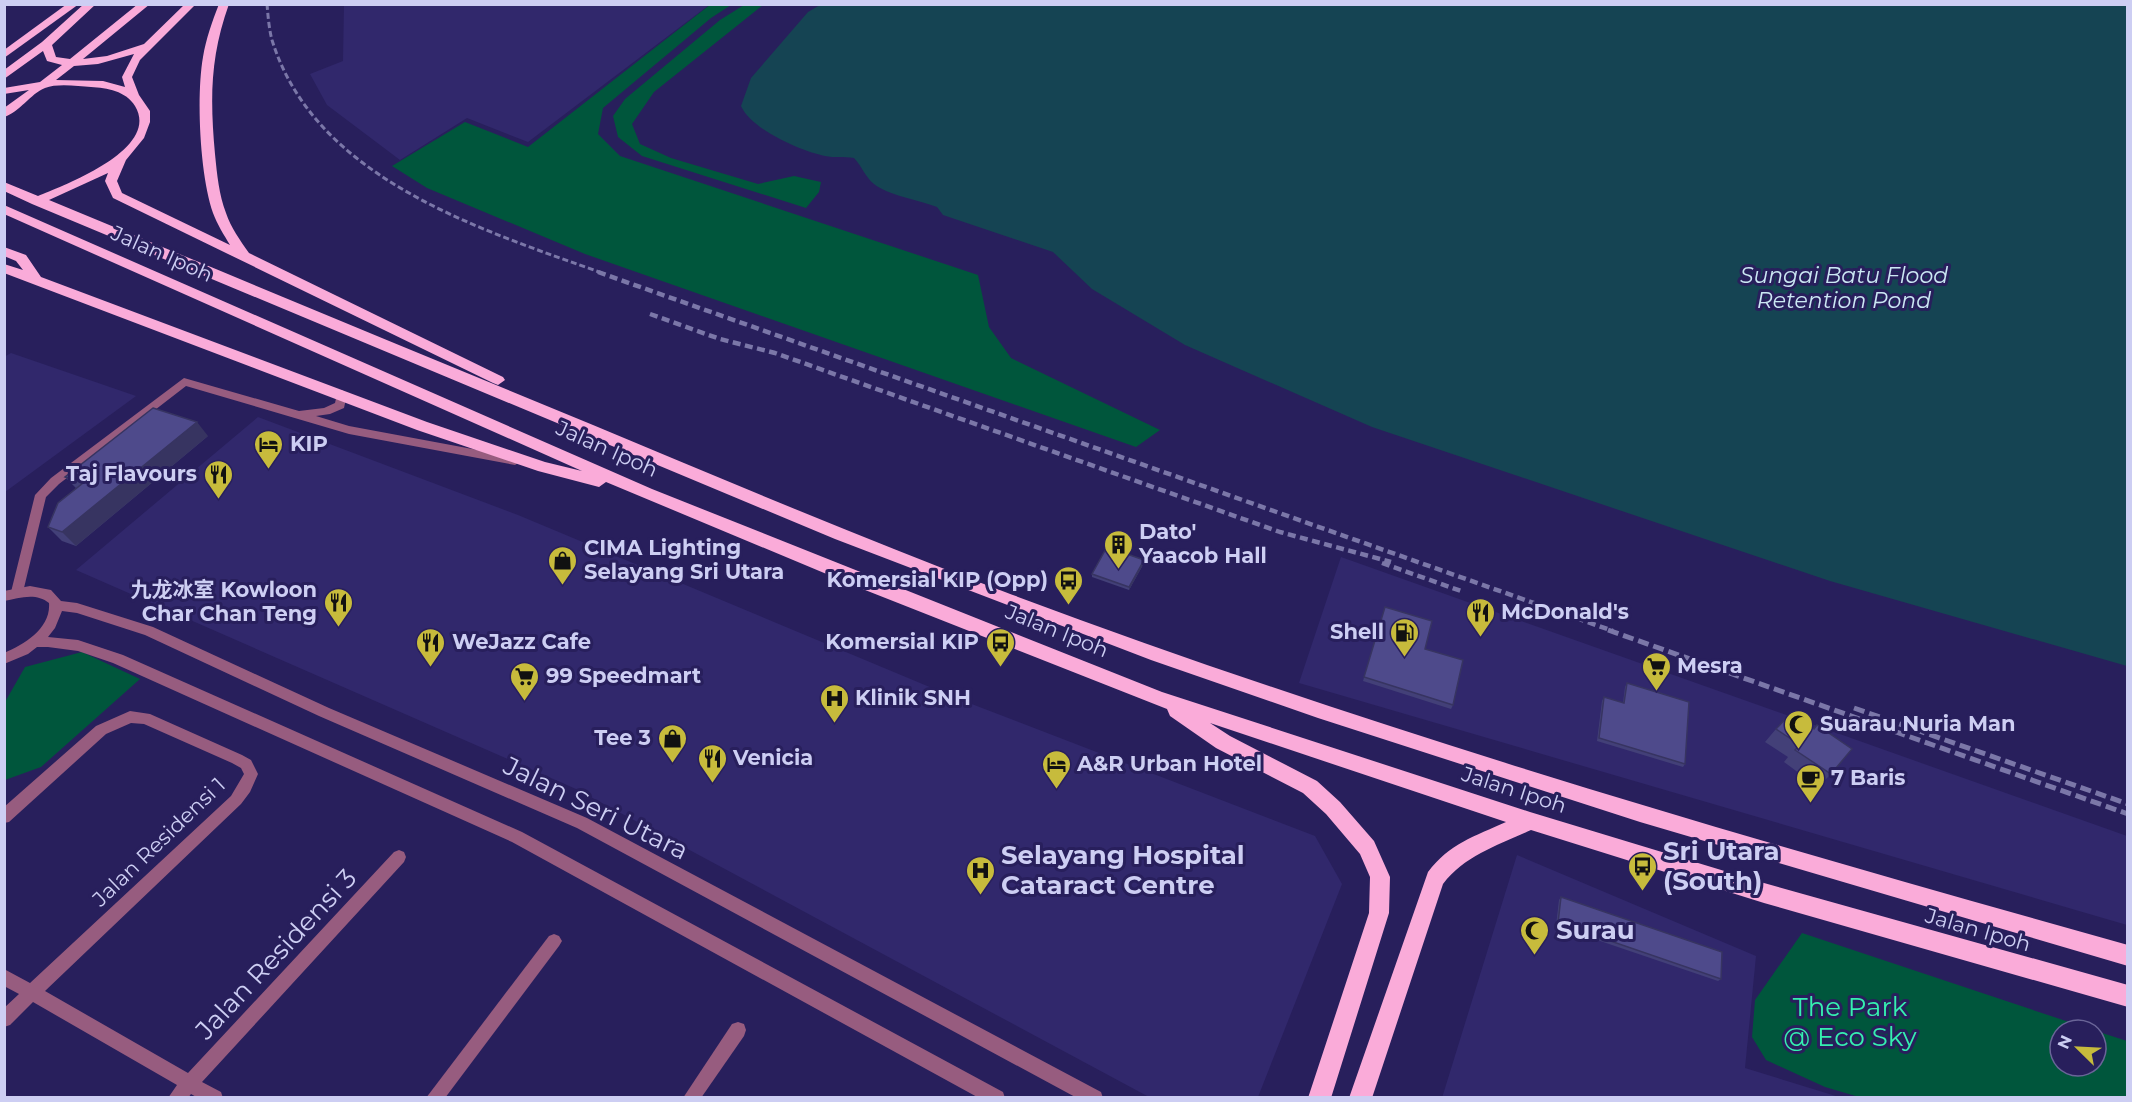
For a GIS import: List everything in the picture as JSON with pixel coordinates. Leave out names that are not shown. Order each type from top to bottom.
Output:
[{"type":"highway","points":[[4,55],[74,4]]},
{"type":"highway","points":[[4,76],[46,44],[91,4]]},
{"type":"highway","points":[[4,100],[128,4]]},
{"type":"highway","points":[[4,114],[89,51],[145,4]]},
{"type":"highway","points":[[133,95],[128,77],[135,59],[191,4]]},
{"type":"highway","points":[[224,4],[211,37],[205,75],[206,109],[213,188],[228,232],[244,256]]},
{"type":"highway","points":[[46,44],[51,59],[64,63],[103,60],[148,46]]},
{"type":"highway","points":[[4,91],[32,85],[85,83],[110,87],[133,95],[142,104],[146,121],[133,146],[122,158],[88,179],[4,214]]},
{"type":"highway","points":[[117,195],[111,181],[122,158]]},
{"type":"highway","points":[[4,222],[80,189],[97,185],[434,351],[672,464]]},
{"type":"highway","name":"Jalan Ipoh","points":[[4,186],[949,579],[1157,656],[1466,761],[1802,863],[2127,956]]},
{"type":"highway","name":"Jalan Ipoh","points":[[4,209],[646,493],[1158,698],[1530,821],[1764,893],[2127,996]]},
{"type":"highway","points":[[4,251],[21,258],[36,280]]},
{"type":"highway","points":[[4,268],[422,426],[543,466],[646,493]]},
{"type":"highway","points":[[1158,698],[1223,742],[1310,787],[1333,808],[1366,848],[1380,877],[1379,914],[1319,1098]]},
{"type":"highway","points":[[1360,1098],[1435,879],[1447,862],[1464,851],[1530,821]]},
{"type":"street","points":[[7,661],[36,642],[52,623],[57,606],[53,598],[44,592],[11,594],[41,495],[55,481],[184,382],[348,430],[543,466]]},
{"type":"street","points":[[299,415],[326,411],[340,405],[342,394]]},
{"type":"street","name":"Jalan Seri Utara","points":[[57,606],[77,608],[149,631],[324,712],[582,823],[1095,1098]]},
{"type":"street","points":[[36,642],[71,642],[118,659],[517,837],[997,1098]]},
{"type":"street","name":"Jalan Residensi 1","points":[[4,817],[101,730],[130,717],[146,718],[237,759],[246,764],[251,774],[236,800],[32,993]]},
{"type":"street","name":"Jalan Residensi 3","points":[[176,1098],[399,856]]},
{"type":"street","points":[[434,1098],[554,941]]},
{"type":"street","points":[[4,977],[215,1098]]},
{"type":"street","points":[[4,1019],[32,993]]},
{"type":"street","points":[[691,1098],[738,1030]]},
{"type":"shaded area","points":[[344,4],[709,5],[528,142],[467,118],[400,160],[327,105],[310,74],[343,61]]},
{"type":"shaded area","points":[[11,353],[136,396],[5,492],[4,357]]},
{"type":"shaded area","points":[[258,417],[518,515],[956,698],[1315,836],[1342,884],[1258,1097],[1149,1097],[576,789],[76,570]]},
{"type":"shaded area","points":[[1341,557],[2127,836],[2127,925],[1299,683]]},
{"type":"shaded area","points":[[1517,855],[1756,956],[1745,1068],[1839,1097],[1442,1098]]},
{"type":"green space","points":[[711,4],[731,5],[711,18],[603,108],[598,134],[620,156],[978,275],[989,327],[1011,358],[1160,430],[1136,447],[585,254],[427,188],[392,166],[465,122],[528,147]]},
{"type":"green space","points":[[744,5],[763,5],[654,92],[632,124],[640,144],[671,158],[758,184],[794,176],[821,182],[819,192],[806,208],[642,156],[618,137],[613,116],[625,99],[720,20]]},
{"type":"green space","points":[[82,652],[140,679],[41,767],[5,780],[5,702],[25,667]]},
{"type":"green space","name":"The Park @ Eco Sky","points":[[1802,933],[2057,1018],[2048,1018],[2048,1078],[2108,1078],[2108,1035],[2127,1041],[2127,1097],[1859,1097],[1825,1087],[1766,1060],[1752,1037],[1755,1000]]},
{"type":"water","name":"Sungai Batu Flood Retention Pond","points":[[820,5],[2127,5],[2127,666],[1830,581],[1372,427],[1185,345],[1092,289],[1053,252],[943,215],[937,207],[880,188],[871,181],[854,158],[825,156],[790,144],[765,131],[746,115],[741,106],[751,78],[808,12]]},
{"type":"building","points":[[153,408],[197,422],[62,532],[48,527],[58,503],[83,483],[65,477]]},
{"type":"building","name":"Dato' Yaacob Hall","points":[[1107,547],[1144,560],[1129,587],[1092,574]]},
{"type":"building","name":"Shell","points":[[1385,607],[1432,621],[1425,649],[1463,660],[1453,705],[1364,677]]},
{"type":"building","points":[[1627,683],[1689,702],[1685,764],[1599,738],[1604,697],[1624,703]]},
{"type":"building","points":[[1791,713],[1814,729],[1817,725],[1852,749],[1831,774],[1795,750],[1800,745],[1776,729]]},
{"type":"building","points":[[1561,897],[1722,952],[1721,979],[1558,923]]},
{"type":"railway","points":[[267,4],[272,40],[294,88],[325,129],[363,163],[407,192],[455,217],[505,238],[602,273]]},
{"type":"railway","points":[[598,272],[1613,631]]},
{"type":"railway","points":[[650,314],[720,339],[775,353],[1280,532],[1391,562]]},
{"type":"railway","points":[[1382,563],[1461,591]]},
{"type":"railway","points":[[1608,630],[2128,814]]},
{"type":"railway","points":[[1854,708],[2128,804]]},
{"type":"place","name":"KIP","points":[[269,470]]},
{"type":"place","name":"Taj Flavours","points":[[218,500]]},
{"type":"place","name":"Dato' Yaacob Hall","points":[[1118,570]]},
{"type":"place","name":"CIMA Lighting Selayang Sri Utara","points":[[563,586]]},
{"type":"place","name":"Komersial KIP (Opp)","points":[[1069,606]]},
{"type":"place","name":"九龙冰室 Kowloon Char Chan Teng","points":[[338,628]]},
{"type":"place","name":"McDonald's","points":[[1480,638]]},
{"type":"place","name":"Shell","points":[[1405,658]]},
{"type":"place","name":"WeJazz Cafe","points":[[431,668]]},
{"type":"place","name":"Komersial KIP","points":[[1000,668]]},
{"type":"place","name":"Mesra","points":[[1656,692]]},
{"type":"place","name":"99 Speedmart","points":[[525,702]]},
{"type":"place","name":"Klinik SNH","points":[[834,724]]},
{"type":"place","name":"Suarau Nuria Man","points":[[1799,750]]},
{"type":"place","name":"Tee 3","points":[[672,764]]},
{"type":"place","name":"Venicia","points":[[712,784]]},
{"type":"place","name":"A&R Urban Hotel","points":[[1056,790]]},
{"type":"place","name":"7 Baris","points":[[1810,804]]},
{"type":"place","name":"Sri Utara (South)","points":[[1642,892]]},
{"type":"place","name":"Selayang Hospital Cataract Centre","points":[[980,896]]},
{"type":"place","name":"Surau","points":[[1535,956]]}]
